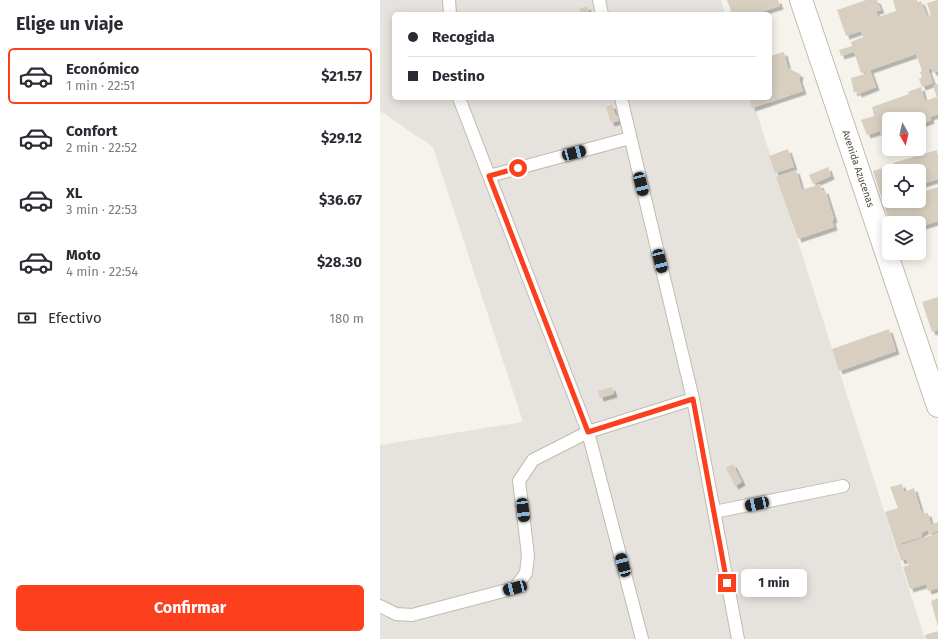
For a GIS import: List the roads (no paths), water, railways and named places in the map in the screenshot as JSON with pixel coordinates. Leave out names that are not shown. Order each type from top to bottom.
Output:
[{"type":"street","name":"Avenida Azucenas","points":[[800,0],[938,406]]},
{"type":"lane","points":[[449,0],[450,12]]},
{"type":"lane","points":[[599,0],[602,12]]},
{"type":"lane","points":[[461,100],[588,432],[642,639]]},
{"type":"lane","points":[[621,100],[693,399],[738,639]]},
{"type":"lane","points":[[489,176],[630,138]]},
{"type":"lane","points":[[380,606],[396,614],[412,615],[515,588],[526,572],[528,555],[519,481],[533,460],[588,432],[693,399]]},
{"type":"lane","points":[[714,512],[842,486]]}]
